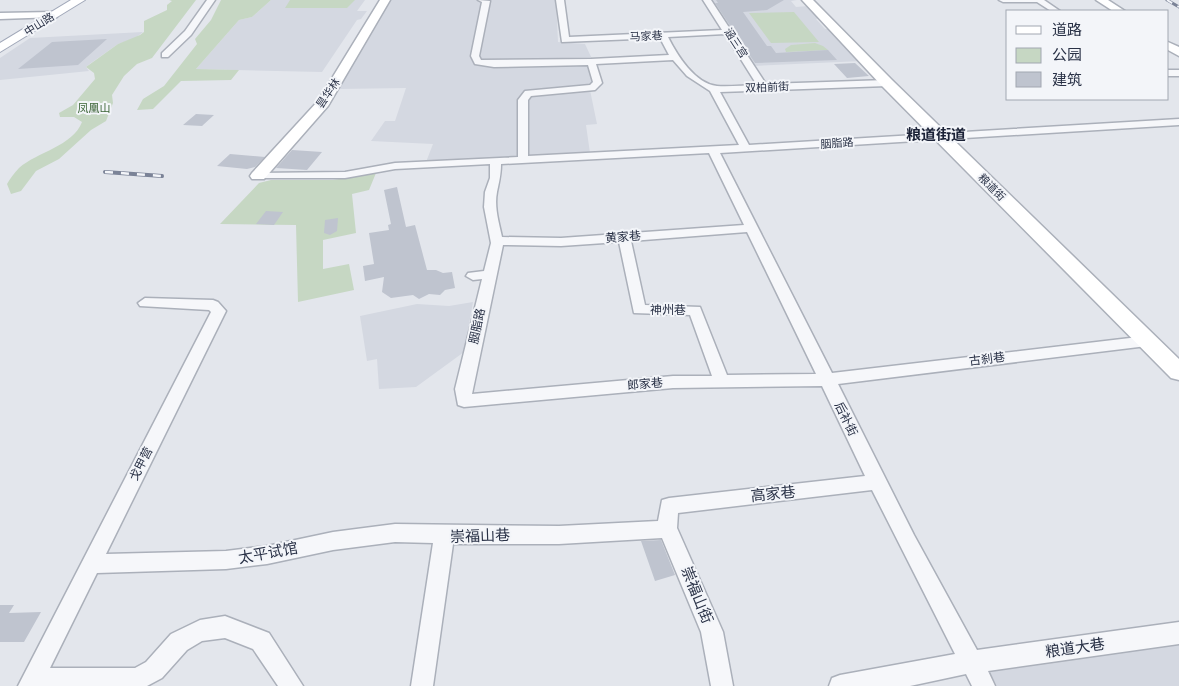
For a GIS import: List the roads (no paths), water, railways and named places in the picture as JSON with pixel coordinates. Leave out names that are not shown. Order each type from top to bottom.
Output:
[{"type":"main road","name":"中山路","points":[[0,48],[67,0]]},
{"type":"main road","name":"中山路","points":[[0,40],[80,0]]},
{"type":"street","points":[[165,55],[188,33],[210,0]]},
{"type":"street","name":"昙华林","points":[[258,176],[323,103],[385,0]]},
{"type":"street","points":[[482,0],[486,1],[475,56],[478,62],[494,64],[591,62],[674,57]]},
{"type":"street","name":"马家巷","points":[[560,0],[565,40],[728,32]]},
{"type":"street","name":"涵三宫","points":[[707,0],[764,87]]},
{"type":"street","name":"粮道街","points":[[807,0],[887,83],[1179,372]]},
{"type":"street","points":[[1003,0],[1039,0],[1054,10]]},
{"type":"street","points":[[1093,0],[1110,10]]},
{"type":"street","points":[[1101,0],[1118,10]]},
{"type":"street","points":[[0,16],[47,15]]},
{"type":"street","points":[[663,36],[674,57],[699,82],[714,89],[746,148]]},
{"type":"street","points":[[523,159],[522,100],[528,93],[592,88],[598,83],[591,62]]},
{"type":"street","name":"双柏前街","points":[[714,89],[887,83]]},
{"type":"street","name":"胭脂路","points":[[258,176],[345,175],[395,166],[713,150],[1179,122]]},
{"type":"street","name":"后补街","points":[[713,150],[750,228],[878,482],[984,686]]},
{"type":"street","name":"胭脂路","points":[[464,401],[464,389],[496,241],[490,208],[491,192],[496,178],[496,162]]},
{"type":"street","name":"黄家巷","points":[[496,241],[562,242],[750,228]]},
{"type":"street","name":"神州巷","points":[[624,237],[639,310],[695,310],[722,382]]},
{"type":"street","name":"戈甲营","points":[[30,683],[219,312],[213,305],[145,303]]},
{"type":"street","name":"古刹巷","points":[[827,380],[934,365],[1147,341]]},
{"type":"street","name":"郎家巷","points":[[464,401],[673,382],[827,380]]},
{"type":"street","name":"高家巷","points":[[667,529],[669,506],[878,482]]},
{"type":"street","name":"崇福山巷","points":[[422,686],[440,574],[444,535],[559,535],[667,529]]},
{"type":"street","name":"崇福山街","points":[[667,529],[677,547],[712,632],[722,686]]},
{"type":"street","name":"太平试馆","points":[[91,564],[226,560],[267,555],[334,540],[395,533],[444,535]]},
{"type":"street","points":[[30,683],[137,679],[154,670],[179,642],[200,632],[225,627],[261,641],[292,686]]},
{"type":"street","name":"粮道大巷","points":[[840,686],[899,677],[970,662],[1179,634]]},
{"type":"railway","points":[[1167,0],[1179,7]]},
{"type":"railway","points":[[105,172],[162,176]]},
{"type":"district","name":"粮道街道","points":[[936,135]]},
{"type":"park label","name":"凤凰山","points":[[94,108]]}]
